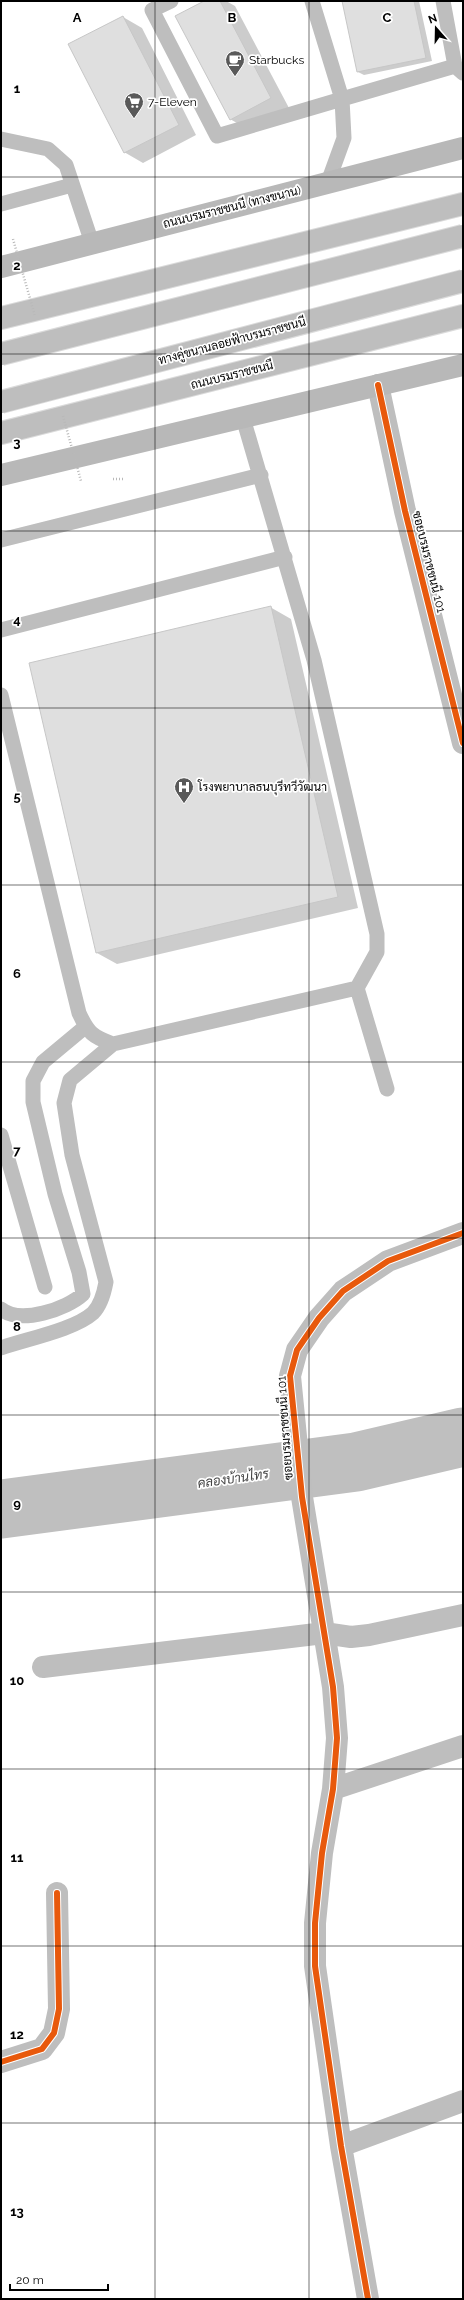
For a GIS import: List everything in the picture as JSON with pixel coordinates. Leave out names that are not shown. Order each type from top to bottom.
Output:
[{"type":"main road","name":"ถนนบรมราชชนนี (ทางขนาน)","points":[[1,267],[463,148]]},
{"type":"main road","points":[[1,318],[463,204]]},
{"type":"main road","points":[[1,354],[463,236]]},
{"type":"main road","name":"ทางคู่ขนานลอยฟ้าบรมราชชนนี","points":[[1,402],[463,281]]},
{"type":"main road","name":"ถนนบรมราชชนนี","points":[[1,434],[463,316]]},
{"type":"main road","points":[[1,475],[378,385],[462,369]]},
{"type":"main road","name":"ซอยบรมราชชนนี 101","points":[[378,385],[405,510],[463,743]]},
{"type":"main road","name":"ซอยบรมราชชนนี 101","points":[[368,2299],[341,2146],[314,1966],[315,1923],[322,1853],[333,1789],[337,1738],[334,1687],[302,1497],[290,1376],[297,1350],[319,1318],[343,1291],[388,1260],[463,1233]]},
{"type":"main road","points":[[43,1667],[324,1633],[350,1637],[369,1635],[463,1615]]},
{"type":"main road","points":[[333,1789],[463,1746]]},
{"type":"main road","points":[[1,2062],[42,2050],[54,2033],[59,2009],[58,1893]]},
{"type":"main road","points":[[341,2146],[463,2100]]},
{"type":"lane","points":[[171,1],[152,10],[217,136],[459,63],[443,1]]},
{"type":"lane","points":[[312,1],[342,99],[344,138],[328,182]]},
{"type":"lane","points":[[1,139],[48,149],[66,165],[92,243]]},
{"type":"lane","points":[[1,204],[72,185]]},
{"type":"lane","points":[[243,418],[261,475],[314,660],[378,934],[377,952],[357,988],[387,1089]]},
{"type":"lane","points":[[1,540],[261,475]]},
{"type":"lane","points":[[1,630],[285,557]]},
{"type":"lane","points":[[1,695],[79,1014],[85,1027],[94,1037],[113,1044]]},
{"type":"lane","points":[[1,1348],[77,1323],[93,1312],[104,1295],[106,1282],[72,1155],[64,1103],[70,1080],[113,1044],[357,988]]},
{"type":"lane","points":[[1,1309],[7,1314],[34,1316],[74,1302],[83,1294],[33,1102],[33,1081],[43,1062],[85,1027]]},
{"type":"lane","points":[[1,1135],[45,1287]]},
{"type":"building","points":[[204,1],[220,1],[271,98],[230,120],[175,16]]},
{"type":"building","points":[[342,1],[414,1],[426,58],[357,72]]},
{"type":"building","points":[[123,16],[179,125],[124,153],[68,44]]},
{"type":"building","points":[[271,606],[338,897],[96,953],[29,663]]},
{"type":"waterway","name":"คลองบ้านไทร","points":[[1,1509],[356,1462],[463,1437]]},
{"type":"cycle path","points":[[378,385],[405,511],[463,743]]},
{"type":"cycle path","points":[[368,2299],[341,2146],[315,1966],[315,1923],[322,1853],[333,1789],[337,1738],[333,1687],[302,1497],[290,1376],[297,1350],[319,1318],[343,1291],[388,1261],[463,1233]]},
{"type":"cycle path","points":[[1,2062],[42,2049],[54,2033],[59,2009],[57,1893]]},
{"type":"place","name":"Starbucks","points":[[235,77]]},
{"type":"place","name":"7-Eleven","points":[[134,119]]},
{"type":"place","name":"โรงพยาบาลธนบุรีทวีวัฒนา","points":[[184,804]]}]
